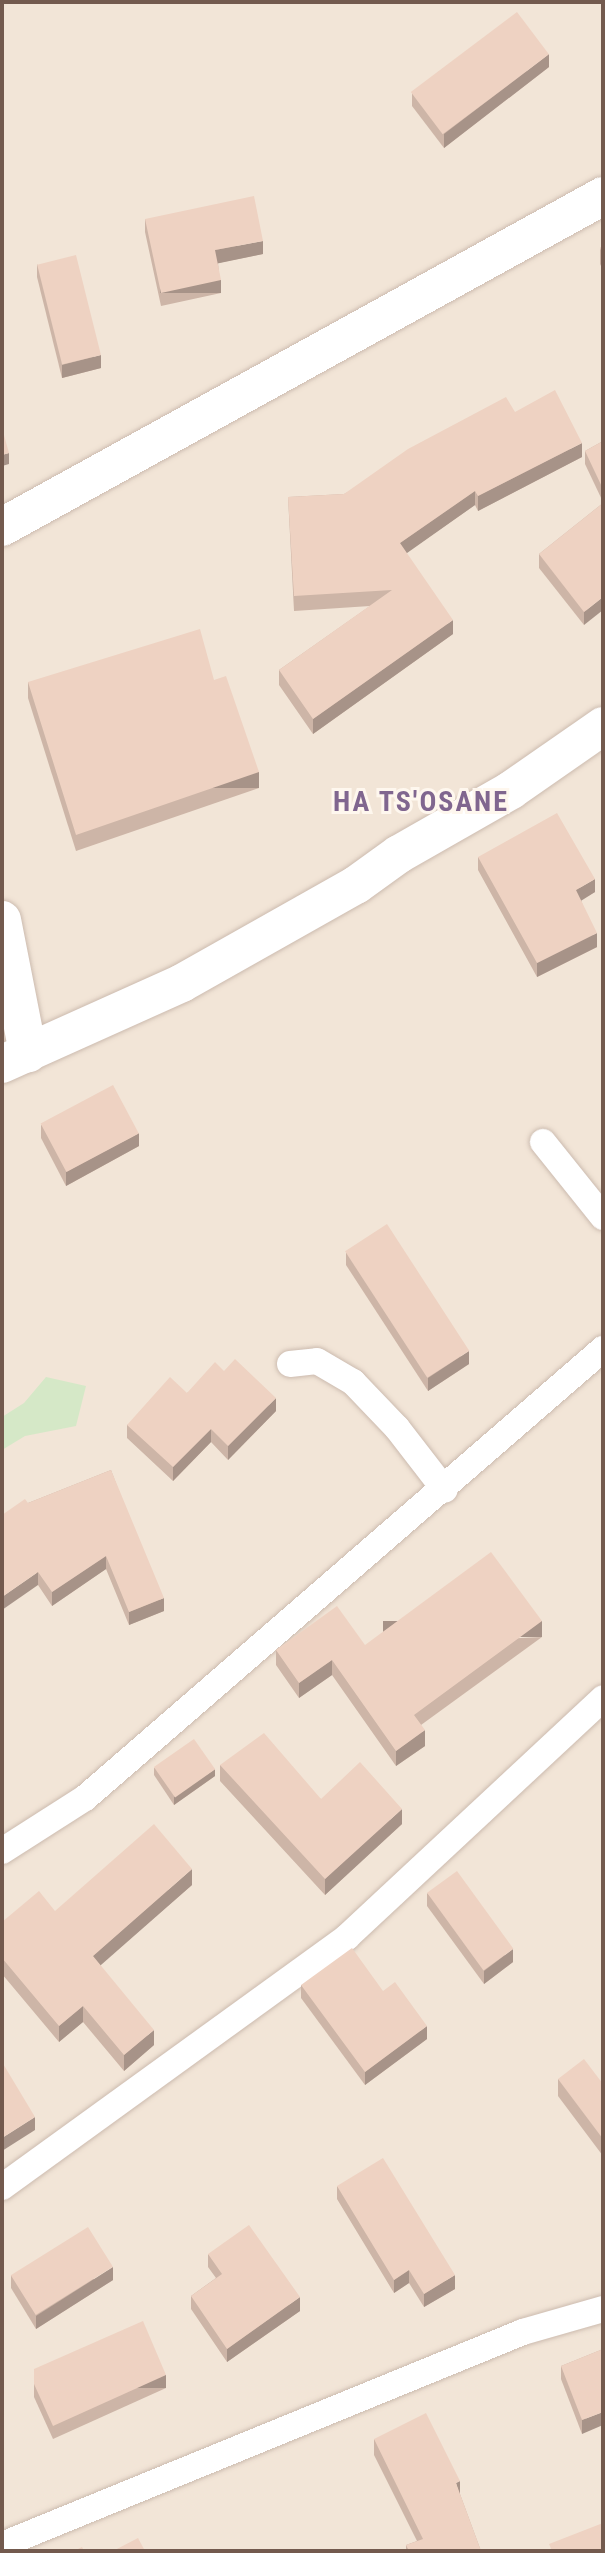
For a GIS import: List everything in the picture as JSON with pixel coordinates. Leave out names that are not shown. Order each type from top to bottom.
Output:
[{"type":"street","points":[[2,527],[603,196]]},
{"type":"street","points":[[2,920],[15,1058],[182,983],[356,885],[399,854],[510,790],[603,726]]},
{"type":"lane","points":[[543,1142],[603,1217]]},
{"type":"lane","points":[[2,1851],[85,1798],[445,1490],[603,1349]]},
{"type":"lane","points":[[290,1364],[317,1361],[353,1382],[397,1428],[445,1490]]},
{"type":"lane","points":[[2,2187],[347,1937],[603,1698]]},
{"type":"lane","points":[[2,2545],[498,2343],[603,2309]]},
{"type":"shaded area","points":[[2,2],[603,2],[603,2551],[2,2551]]},
{"type":"green space","points":[[46,1377],[86,1386],[76,1426],[25,1436],[2,1450],[2,1417],[24,1403]]},
{"type":"building","points":[[517,12],[549,54],[443,134],[411,92]]},
{"type":"building","points":[[254,196],[263,241],[215,250],[221,280],[161,293],[145,219]]},
{"type":"building","points":[[76,255],[101,355],[62,365],[37,265]]},
{"type":"building","points":[[555,390],[582,443],[478,496],[475,491],[400,543],[453,620],[313,719],[279,670],[392,590],[294,596],[288,497],[344,494],[408,449],[506,397],[515,412]]},
{"type":"building","points":[[2,428],[9,453],[2,455]]},
{"type":"building","points":[[603,441],[603,489],[585,451]]},
{"type":"building","points":[[603,503],[603,597],[584,612],[539,554]]},
{"type":"building","points":[[200,629],[214,680],[226,676],[259,772],[76,835],[28,682]]},
{"type":"building","points":[[557,813],[595,879],[576,890],[597,933],[537,963],[478,857]]},
{"type":"building","points":[[113,1085],[139,1134],[66,1172],[41,1123]]},
{"type":"building","points":[[387,1224],[469,1351],[427,1378],[345,1251]]},
{"type":"building","points":[[235,1359],[276,1398],[228,1446],[211,1429],[173,1467],[127,1425],[170,1377],[187,1393],[215,1362],[224,1371]]},
{"type":"building","points":[[111,1470],[164,1598],[129,1612],[106,1556],[52,1592],[38,1572],[2,1597],[2,1515],[25,1499],[28,1503]]},
{"type":"building","points":[[491,1552],[542,1621],[414,1715],[425,1730],[396,1751],[332,1660],[299,1683],[276,1650],[337,1606],[365,1645]]},
{"type":"building","points":[[264,1733],[321,1799],[360,1762],[402,1809],[325,1879],[220,1765]]},
{"type":"building","points":[[194,1739],[215,1769],[175,1797],[154,1767]]},
{"type":"building","points":[[154,1824],[192,1869],[93,1956],[154,2030],[124,2055],[83,2006],[59,2026],[2,1958],[2,1922],[39,1891],[55,1911]]},
{"type":"building","points":[[457,1871],[513,1949],[483,1970],[427,1893]]},
{"type":"building","points":[[352,1948],[383,1991],[395,1982],[427,2026],[365,2072],[301,1985]]},
{"type":"building","points":[[584,2059],[603,2084],[603,2139],[558,2079]]},
{"type":"building","points":[[2,2062],[35,2117],[2,2138]]},
{"type":"building","points":[[383,2158],[455,2275],[424,2294],[409,2270],[394,2280],[337,2186]]},
{"type":"building","points":[[249,2225],[300,2297],[227,2349],[191,2296],[222,2274],[208,2254]]},
{"type":"building","points":[[88,2227],[113,2267],[36,2315],[11,2275]]},
{"type":"building","points":[[143,2321],[166,2375],[53,2426],[34,2384],[34,2369]]},
{"type":"building","points":[[603,2349],[603,2412],[582,2420],[561,2366]]},
{"type":"building","points":[[426,2413],[460,2481],[456,2483],[481,2551],[409,2551],[406,2545],[423,2539],[374,2439]]},
{"type":"building","points":[[603,2523],[603,2551],[552,2551],[549,2544]]},
{"type":"building","points":[[138,2538],[145,2551],[113,2551]]},
{"type":"district","name":"HA TS'OSANE","points":[[421,802]]}]
